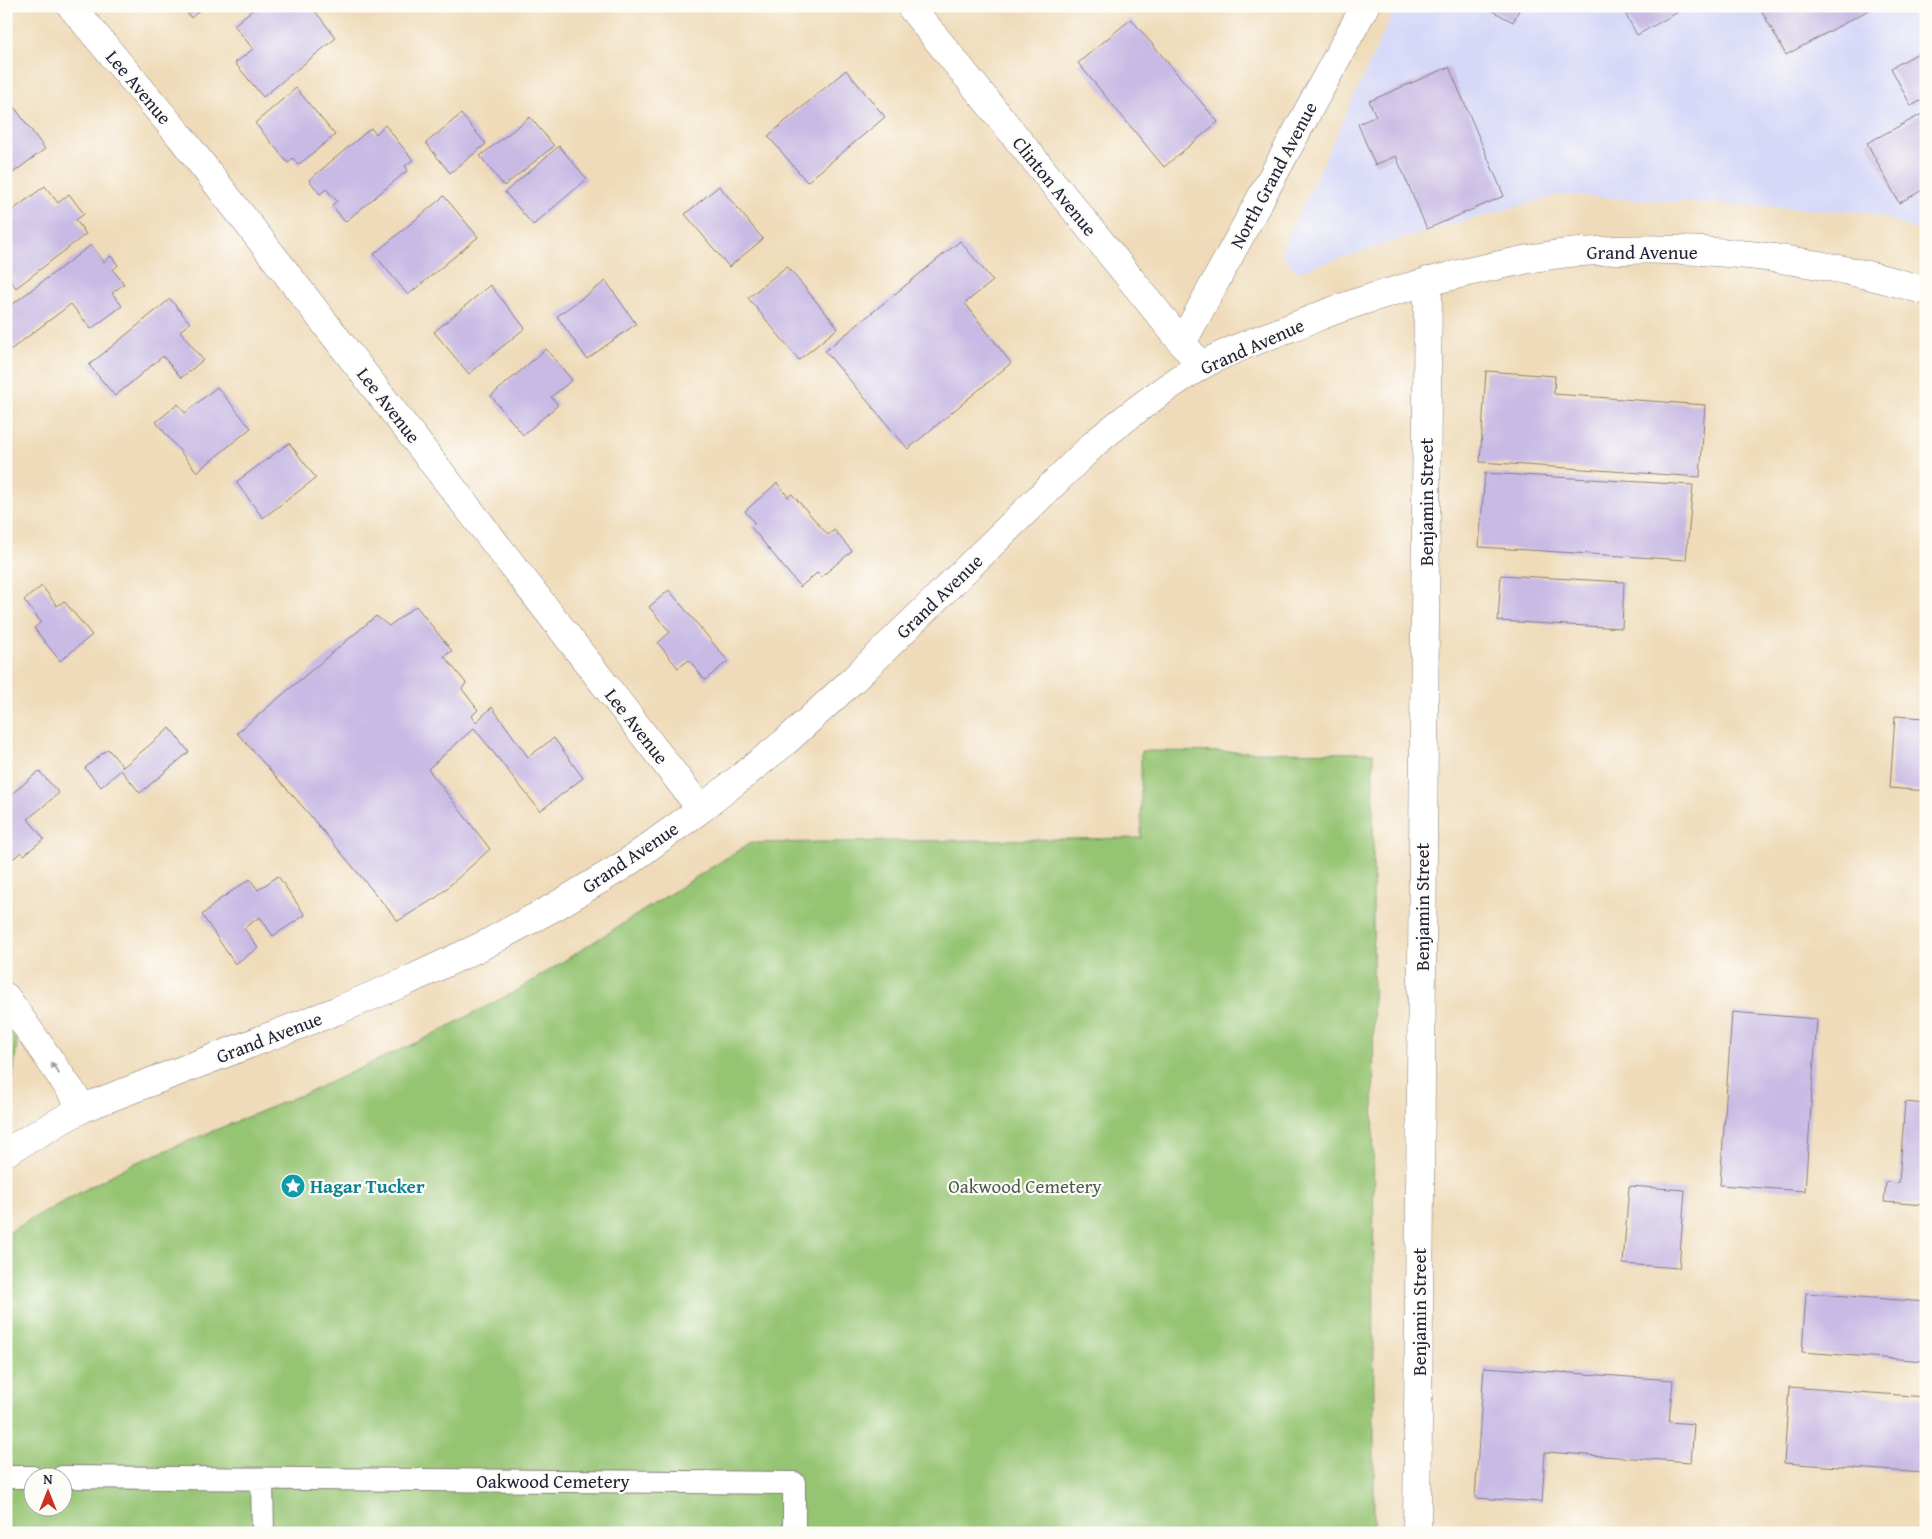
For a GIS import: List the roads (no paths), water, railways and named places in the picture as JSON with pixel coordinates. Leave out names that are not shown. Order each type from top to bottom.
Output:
[{"type":"street","name":"Lee Avenue","points":[[71,6],[180,136],[701,809]]},
{"type":"street","name":"Clinton Avenue","points":[[910,6],[1201,366]]},
{"type":"street","name":"North Grand Avenue","points":[[1182,343],[1365,6]]},
{"type":"street","name":"Grand Avenue","points":[[6,1152],[83,1108],[336,1011],[405,982],[482,946],[556,906],[624,865],[701,809],[784,743],[854,679],[1096,442],[1138,407],[1201,366],[1247,344],[1348,305],[1428,281],[1520,260],[1580,252],[1638,249],[1705,252],[1767,258],[1838,268],[1926,291]]},
{"type":"street","name":"Benjamin Street","points":[[1417,1533],[1428,281]]},
{"type":"street","points":[[6,997],[83,1108]]},
{"type":"lane","points":[[6,1477],[22,1477]]},
{"type":"lane","name":"Oakwood Cemetery","points":[[72,1477],[794,1483],[794,1533]]},
{"type":"lane","points":[[262,1479],[263,1533]]},
{"type":"place","name":"Hagar Tucker","points":[[293,1186]]}]
